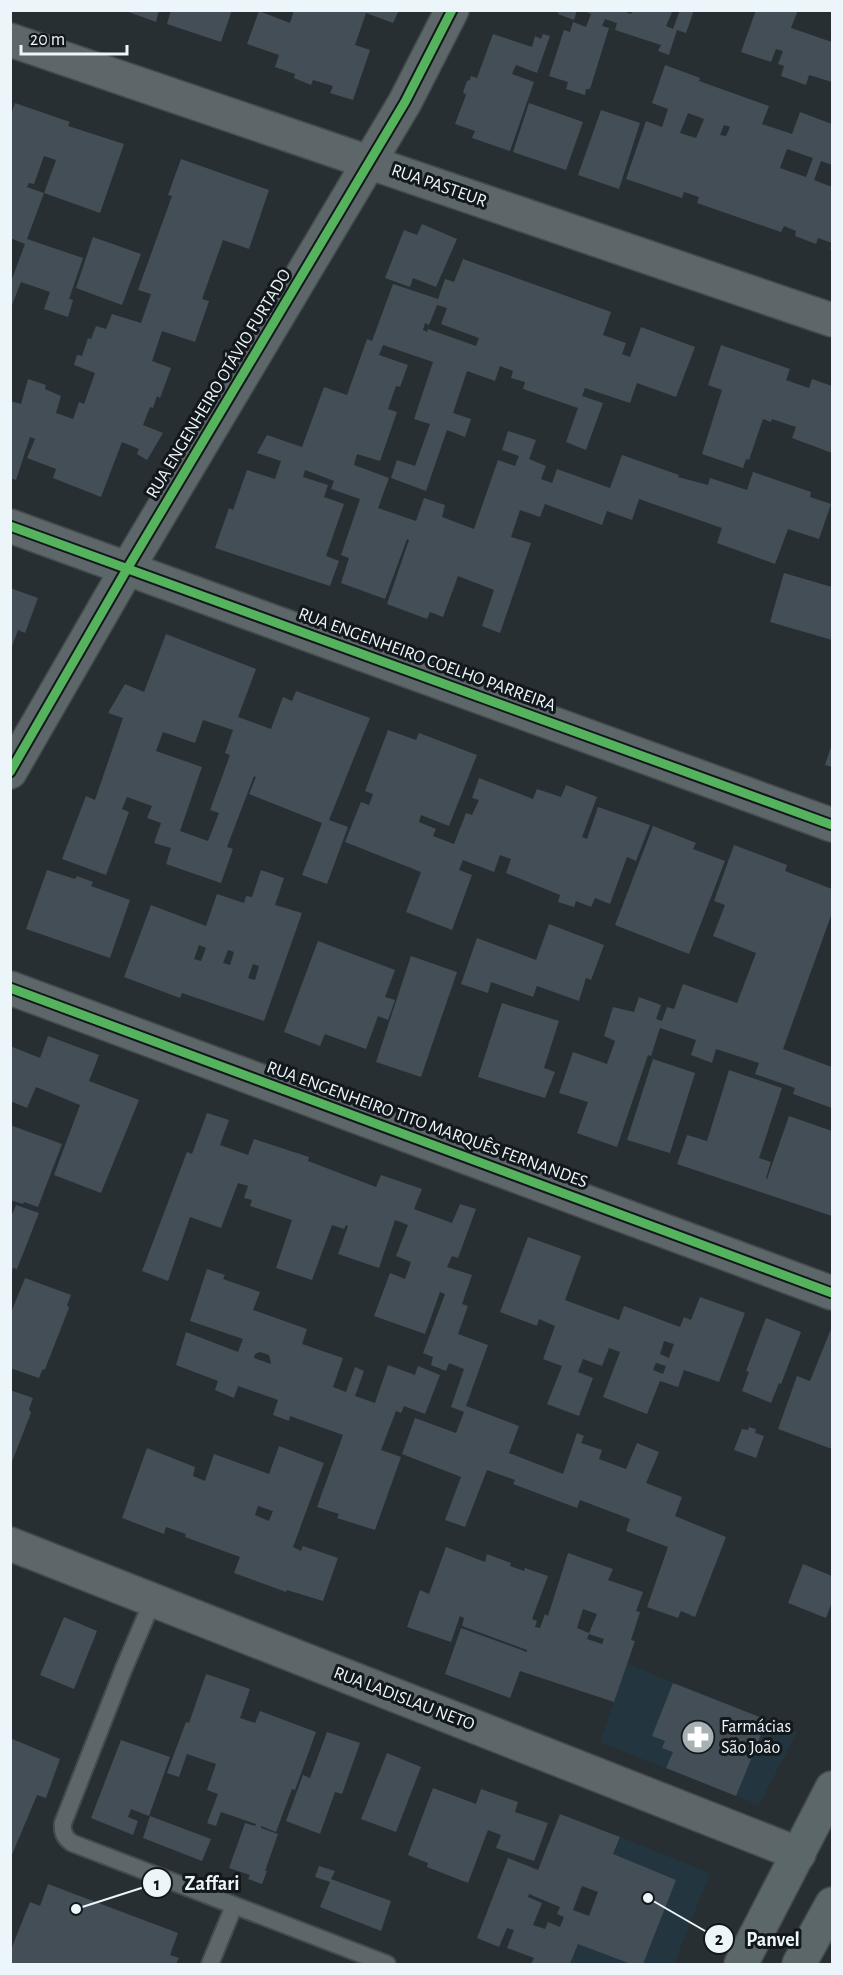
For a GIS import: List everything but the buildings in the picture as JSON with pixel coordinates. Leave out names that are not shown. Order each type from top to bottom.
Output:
[{"type":"main road","points":[[741,1965],[832,1788]]},
{"type":"main road","points":[[800,1965],[832,1904]]},
{"type":"street","name":"RUA ENGENHEIRO OTÁVIO FURTADO","points":[[10,772],[127,569],[370,163],[405,102],[452,10]]},
{"type":"street","name":"RUA PASTEUR","points":[[10,40],[832,320]]},
{"type":"street","name":"RUA ENGENHEIRO COELHO PARREIRA","points":[[10,526],[832,825]]},
{"type":"street","name":"RUA ENGENHEIRO TITO MARQUÊS FERNANDES","points":[[10,988],[832,1293]]},
{"type":"street","name":"RUA LADISLAU NETO","points":[[10,1544],[798,1854]]},
{"type":"lane","points":[[153,1600],[63,1823],[62,1831],[65,1838],[72,1843],[387,1965]]},
{"type":"lane","points":[[212,1961],[234,1906]]},
{"type":"shaded area","name":"Farmácias São João","points":[[627,1664],[797,1732],[759,1805],[600,1742]]},
{"type":"shaded area","points":[[620,1837],[710,1873],[674,1964],[570,1964]]},
{"type":"cycle path","points":[[10,772],[127,569],[405,102],[452,10]]},
{"type":"cycle path","points":[[10,526],[832,825]]},
{"type":"cycle path","points":[[10,988],[832,1293]]},
{"type":"place","name":"Farmácias São João","points":[[698,1737]]},
{"type":"place","name":"Panvel","points":[[648,1898]]},
{"type":"place","name":"Zaffari","points":[[76,1909]]}]
